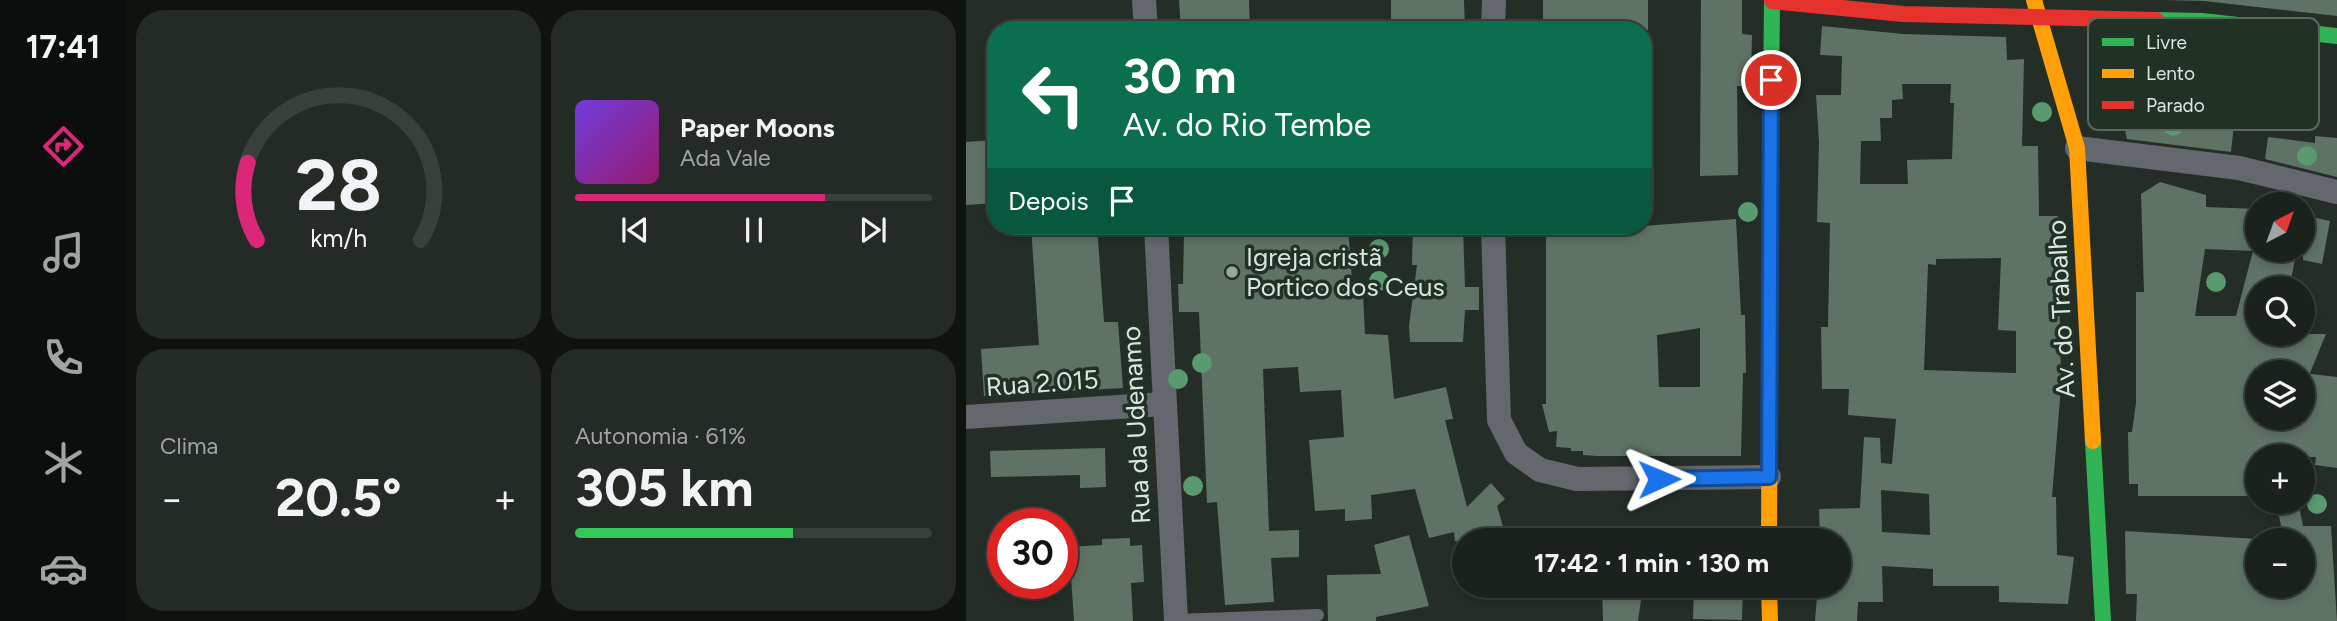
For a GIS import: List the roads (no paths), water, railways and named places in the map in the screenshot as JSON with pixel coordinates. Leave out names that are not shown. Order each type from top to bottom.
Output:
[{"type":"main road","points":[[1769,528],[1772,0],[1903,14],[2088,19]]},
{"type":"main road","name":"Av. do Trabalho","points":[[2034,0],[2077,148],[2103,621]]},
{"type":"main road","points":[[2319,34],[2337,36]]},
{"type":"main road","points":[[1769,598],[1770,621]]},
{"type":"street","points":[[1144,0],[1145,21]]},
{"type":"street","points":[[1493,0],[1493,21]]},
{"type":"street","points":[[2077,148],[2239,167],[2337,192]]},
{"type":"street","name":"Rua da Udenamo","points":[[1156,235],[1176,620]]},
{"type":"street","points":[[1493,235],[1499,420],[1516,453],[1540,470],[1577,480],[1769,477]]},
{"type":"street","name":"Rua 2.015","points":[[966,417],[1164,404]]},
{"type":"lane","points":[[1176,620],[1318,615]]},
{"type":"place","name":"Igreja cristã Portico dos Ceus","points":[[1232,272]]}]
